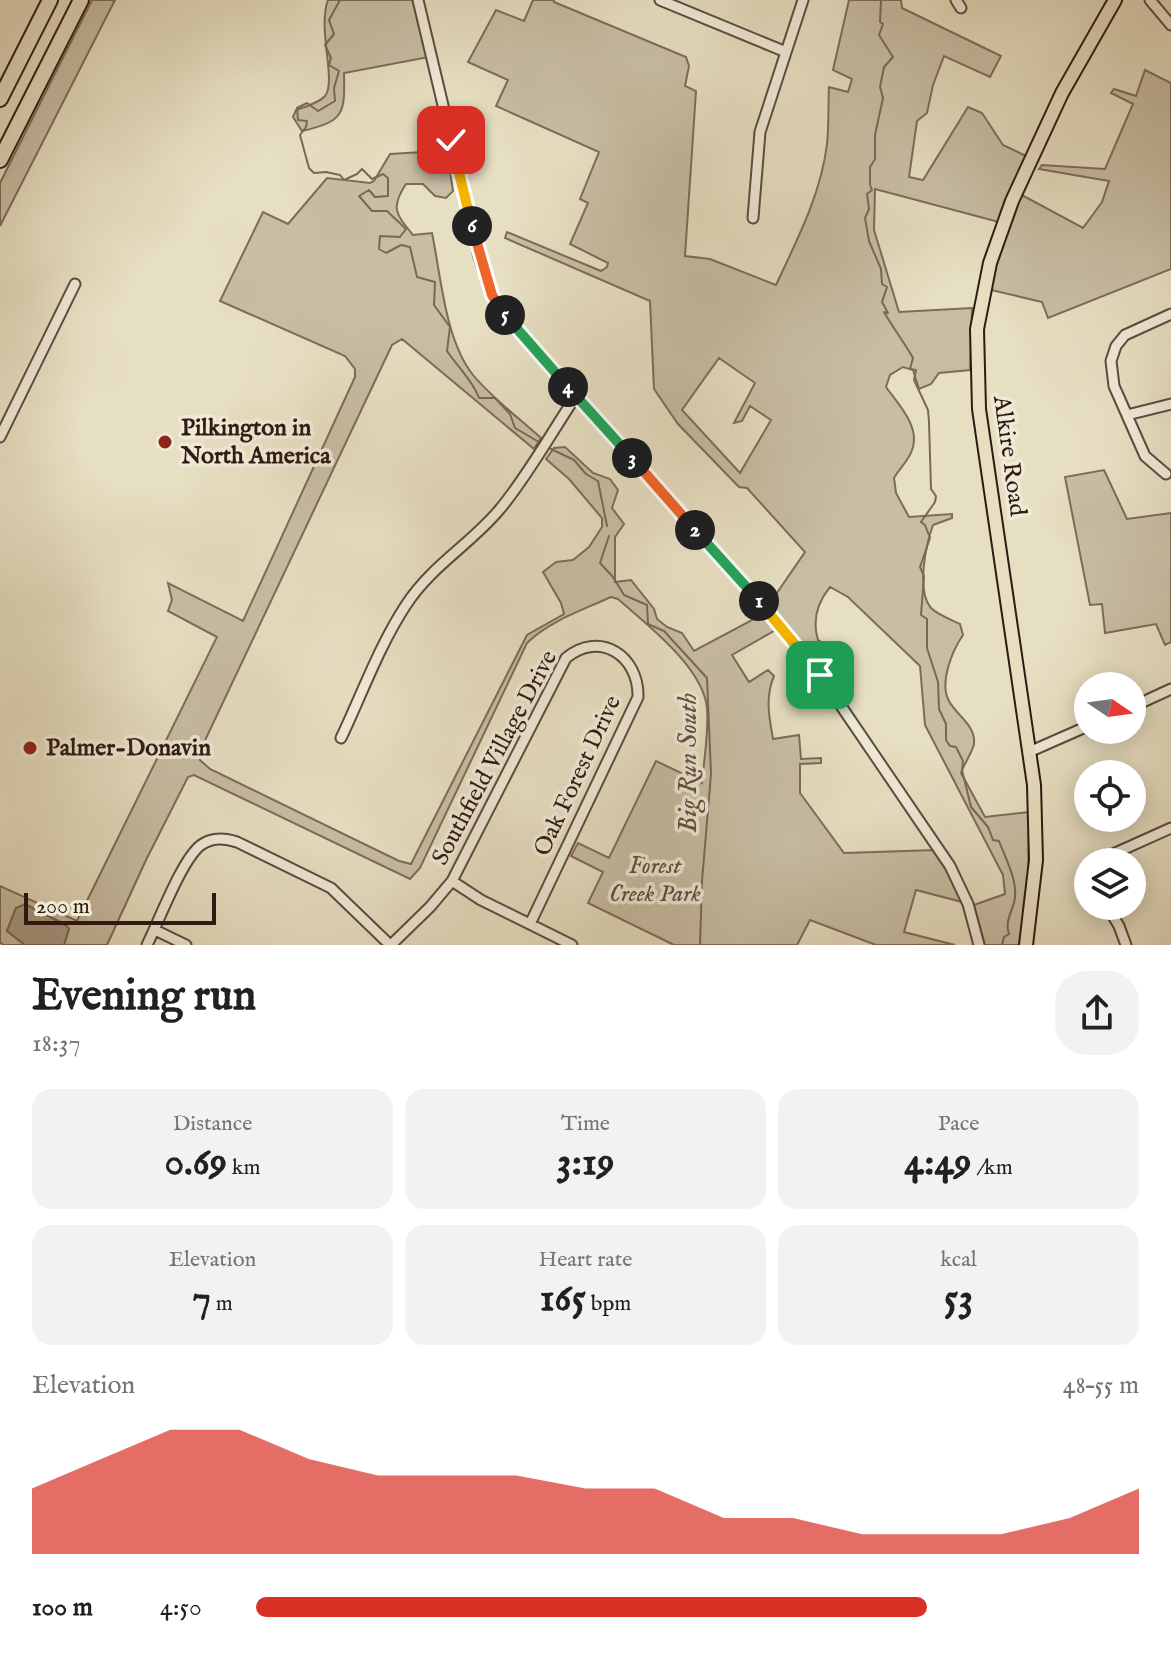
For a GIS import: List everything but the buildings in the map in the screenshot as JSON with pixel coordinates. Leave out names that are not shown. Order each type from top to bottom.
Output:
[{"type":"highway","points":[[0,99],[50,0]]},
{"type":"highway","points":[[0,160],[81,0]]},
{"type":"main road","name":"Alkire Road","points":[[1026,945],[1037,850],[1029,752],[978,401],[976,352],[979,316],[990,263],[1012,201],[1066,84],[1115,0]]},
{"type":"street","points":[[418,0],[479,257],[492,295],[512,325],[763,605],[820,675],[955,874],[968,904],[979,945]]},
{"type":"street","points":[[660,0],[786,52]]},
{"type":"street","points":[[753,218],[758,143],[803,0]]},
{"type":"street","points":[[1150,0],[1171,25]]},
{"type":"street","points":[[0,437],[75,284]]},
{"type":"street","points":[[1166,474],[1145,456],[1114,386],[1111,372],[1113,352],[1125,335],[1171,314]]},
{"type":"street","points":[[341,738],[391,629],[407,603],[444,561],[475,536],[500,509],[576,396]]},
{"type":"street","points":[[1127,415],[1171,404]]},
{"type":"street","name":"Southfield Village Drive","points":[[390,945],[452,881],[566,658],[592,646],[611,650]]},
{"type":"street","name":"Oak Forest Drive","points":[[530,924],[638,697],[634,672],[620,655],[611,650]]},
{"type":"street","points":[[1146,701],[1171,689]]},
{"type":"street","points":[[1029,752],[1074,732]]},
{"type":"street","points":[[1126,848],[1171,828]]},
{"type":"street","points":[[147,945],[188,859],[199,846],[216,839],[237,842],[331,888],[390,945]]},
{"type":"street","points":[[452,881],[481,900],[572,945]]},
{"type":"street","points":[[1115,920],[1126,945]]},
{"type":"street","points":[[155,930],[186,945]]},
{"type":"green space","points":[[92,0],[115,0],[0,226],[0,183]]},
{"type":"green space","points":[[328,0],[415,0],[429,57],[344,73],[344,98],[339,114],[326,124],[302,131],[293,117],[296,110],[319,101],[328,89],[325,12]]},
{"type":"green space","points":[[533,0],[554,0],[686,57],[689,66],[685,86],[696,91],[685,256],[710,259],[776,285],[807,216],[824,163],[829,87],[848,92],[852,79],[833,70],[849,0],[901,0],[902,8],[1001,56],[990,77],[944,56],[927,113],[917,121],[909,177],[923,180],[968,107],[982,113],[1003,145],[1026,156],[999,222],[875,189],[874,230],[899,312],[972,308],[970,370],[939,373],[931,384],[919,389],[913,370],[903,367],[890,375],[886,387],[907,416],[914,441],[911,454],[894,478],[896,493],[909,517],[952,514],[952,518],[933,525],[925,555],[923,579],[926,600],[931,608],[960,624],[963,635],[951,658],[945,685],[949,701],[974,737],[973,747],[961,773],[985,817],[1029,812],[1028,888],[1019,945],[985,945],[974,905],[1005,894],[1003,875],[925,725],[920,666],[848,597],[830,587],[817,612],[816,633],[818,640],[841,653],[840,661],[830,668],[821,669],[768,606],[805,552],[747,488],[739,487],[678,424],[654,389],[650,301],[505,238],[507,232],[601,271],[607,267],[608,263],[570,244],[588,203],[580,199],[599,152],[496,106],[508,80],[468,62],[496,10],[524,21]],"holes":[[[719,358],[755,383],[734,423],[742,421],[750,406],[771,420],[740,473],[682,410]]]},
{"type":"green space","points":[[1145,70],[1171,83],[1171,269],[1048,318],[1042,302],[987,289],[1020,194],[1083,228],[1102,202],[1109,181],[1039,169],[1042,165],[1105,169],[1133,104],[1111,93],[1114,89],[1136,96]]},
{"type":"green space","name":"Forest Creek Park","points":[[440,151],[448,156],[453,191],[446,198],[435,196],[423,184],[406,184],[398,199],[397,211],[413,235],[432,233],[445,307],[464,361],[489,392],[541,438],[534,449],[402,339],[392,345],[200,751],[200,760],[210,769],[399,861],[411,864],[527,635],[564,614],[543,572],[556,562],[573,560],[589,547],[602,527],[602,518],[569,479],[546,459],[554,448],[565,447],[593,473],[610,479],[618,490],[612,508],[624,524],[615,537],[615,582],[631,580],[654,609],[657,619],[682,633],[694,651],[765,613],[779,628],[732,655],[749,682],[768,670],[774,676],[769,699],[773,739],[799,735],[801,759],[821,758],[821,763],[800,764],[800,793],[844,853],[936,850],[952,874],[962,902],[916,890],[904,932],[955,945],[876,945],[810,920],[797,945],[674,945],[588,903],[603,872],[571,856],[578,843],[609,858],[656,761],[702,783],[707,736],[707,708],[695,677],[672,648],[618,599],[611,597],[556,622],[527,643],[420,868],[410,879],[194,775],[188,777],[107,945],[64,945],[69,929],[64,924],[16,908],[7,931],[25,945],[3,945],[0,942],[0,886],[77,921],[217,637],[168,611],[172,600],[168,583],[243,621],[355,377],[355,369],[345,356],[220,301],[263,212],[288,224],[327,178],[370,183],[390,154]]},
{"type":"green space","points":[[1104,470],[1127,519],[1171,513],[1171,642],[1165,645],[1156,624],[1105,633],[1102,604],[1090,605],[1065,477]]},
{"type":"shaded area","points":[[25,904],[67,926],[69,929],[64,945],[25,945],[7,931],[16,908]]},
{"type":"waterway","name":"Big Run South","points":[[340,0],[329,20],[334,34],[325,45],[331,58],[329,65],[339,71],[334,88],[335,101],[318,111],[307,103],[297,108],[298,120],[307,121],[300,135],[309,168],[314,173],[340,175],[344,180],[362,169],[372,179],[383,174],[388,178],[388,196],[375,197],[369,190],[359,196],[372,211],[387,211],[406,229],[400,237],[380,236],[379,249],[386,253],[401,245],[410,247],[417,277],[435,282],[434,305],[450,327],[447,351],[479,398],[495,398],[510,414],[515,428],[539,442]]},
{"type":"waterway","points":[[881,0],[880,22],[883,24],[879,35],[893,57],[884,67],[880,87],[883,98],[875,135],[875,159],[870,167],[872,190],[867,194],[869,209],[865,218],[869,241],[881,269],[882,284],[887,287],[882,302],[888,313],[884,312],[913,358],[910,369],[916,370],[914,380],[928,410],[931,489],[936,496],[921,522],[930,538],[920,567],[924,576],[921,615],[927,619],[927,648],[938,682],[939,709],[946,724],[946,740],[950,746],[956,747],[963,761],[962,770],[971,807],[988,827],[993,840],[999,841],[1012,876],[1015,897],[1008,924],[1009,934],[1004,937],[1002,945]]},
{"type":"waterway","name":"Big Run South","points":[[549,448],[574,460],[586,474],[598,481],[607,526]]},
{"type":"waterway","name":"Big Run South","points":[[609,536],[600,563],[624,595],[647,605],[648,624],[664,631],[707,678],[711,774],[700,945]]},
{"type":"place","name":"Pilkington in North America","points":[[165,442]]},
{"type":"place","name":"Palmer-Donavin","points":[[30,748]]},
{"type":"route","points":[[451,140],[479,257],[492,295],[512,325],[763,605],[820,675]]}]
